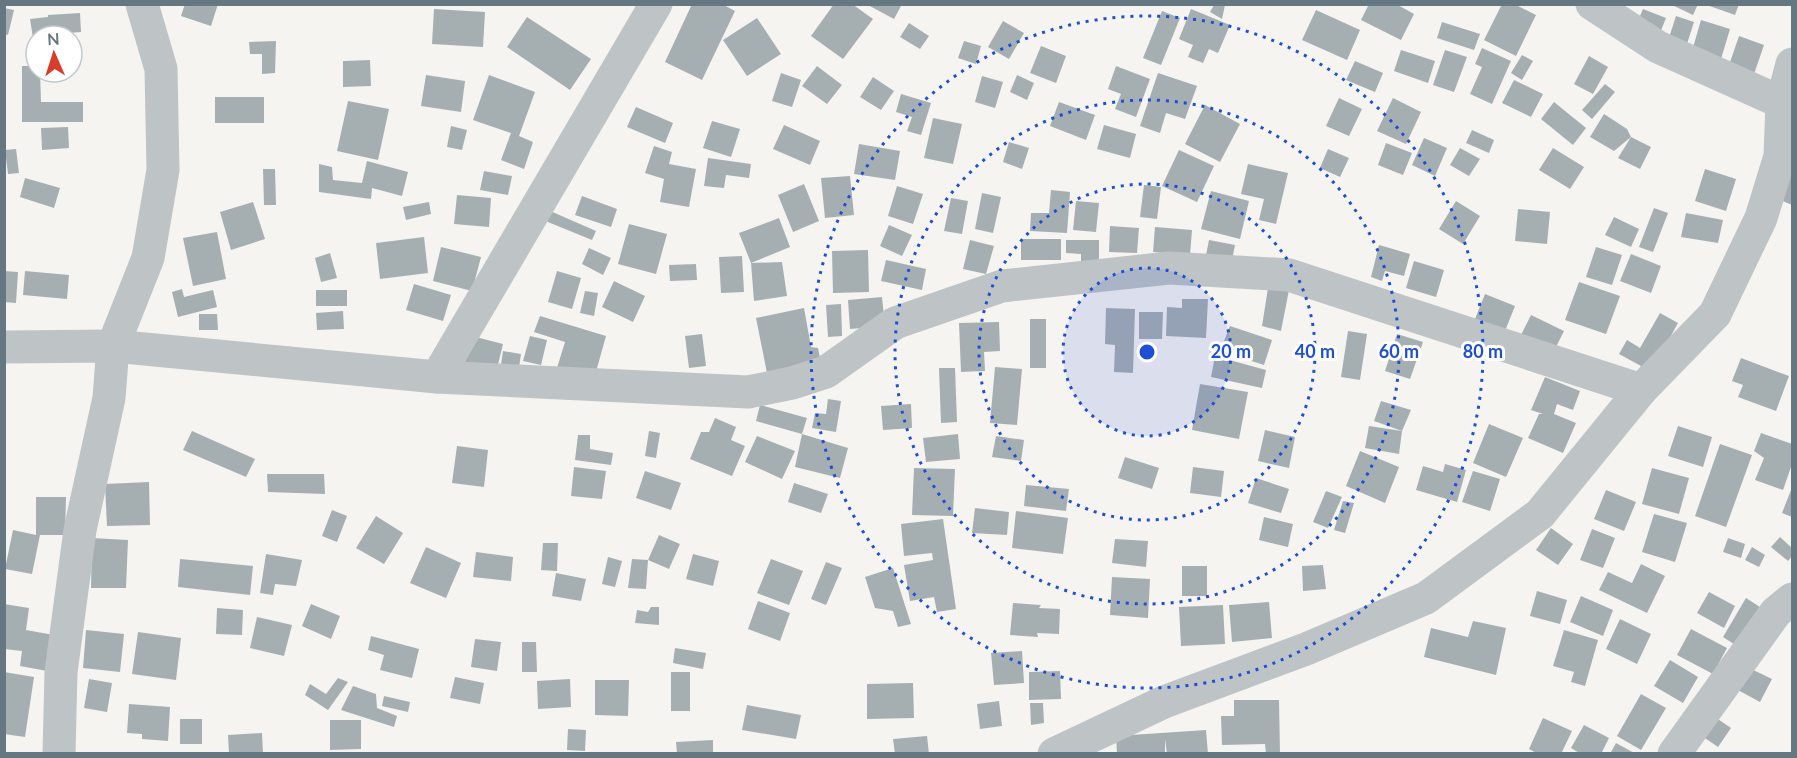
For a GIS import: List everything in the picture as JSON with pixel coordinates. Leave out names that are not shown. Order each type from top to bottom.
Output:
[{"type":"street","points":[[59,753],[61,672],[78,542],[109,398],[113,346],[148,258],[163,170],[162,69],[142,4]]},
{"type":"street","points":[[437,377],[656,4]]},
{"type":"street","points":[[1592,4],[1658,47],[1787,104]]},
{"type":"street","points":[[1054,753],[1164,702],[1306,649],[1426,598],[1540,514],[1641,390],[1715,314],[1761,219],[1780,156],[1792,64]]},
{"type":"street","points":[[4,347],[113,346],[437,377],[748,392],[792,383],[826,372],[895,323],[1002,286],[1169,268],[1289,275],[1641,390]]},
{"type":"street","points":[[1674,753],[1776,612],[1792,599]]},
{"type":"building","points":[[185,4],[218,4],[211,26],[181,16]]},
{"type":"building","points":[[692,4],[722,4],[735,11],[702,80],[665,62]]},
{"type":"building","points":[[834,4],[852,4],[873,19],[843,59],[811,36]]},
{"type":"building","points":[[866,4],[902,4],[894,19]]},
{"type":"building","points":[[1369,4],[1396,4],[1414,14],[1401,40],[1361,20]]},
{"type":"building","points":[[1502,4],[1514,4],[1536,15],[1516,56],[1484,40]]},
{"type":"building","points":[[1670,4],[1698,4],[1693,15]]},
{"type":"building","points":[[1704,4],[1739,4],[1735,15]]},
{"type":"building","points":[[1214,5],[1225,5],[1222,19],[1210,12]]},
{"type":"building","points":[[4,8],[14,10],[8,35],[4,34]]},
{"type":"building","points":[[434,9],[485,12],[483,47],[432,44]]},
{"type":"building","points":[[1191,9],[1230,25],[1218,53],[1209,49],[1203,63],[1188,57],[1193,45],[1179,39]]},
{"type":"building","points":[[1643,9],[1666,18],[1658,38],[1635,28]]},
{"type":"building","points":[[1316,10],[1360,30],[1347,60],[1302,40]]},
{"type":"building","points":[[1162,11],[1180,18],[1161,65],[1143,58]]},
{"type":"building","points":[[80,13],[81,24],[31,24],[30,19],[48,17],[48,15]]},
{"type":"building","points":[[1676,16],[1694,22],[1685,50],[1667,44]]},
{"type":"building","points":[[527,17],[591,59],[570,90],[507,47]]},
{"type":"building","points":[[757,18],[781,54],[747,76],[723,40]]},
{"type":"building","points":[[1701,20],[1730,29],[1721,59],[1692,51]]},
{"type":"building","points":[[1003,21],[1024,33],[1009,59],[988,47]]},
{"type":"building","points":[[1442,22],[1480,34],[1474,50],[1437,38]]},
{"type":"building","points":[[909,23],[929,36],[920,49],[900,37]]},
{"type":"building","points":[[1739,36],[1764,45],[1753,77],[1728,68]]},
{"type":"building","points":[[276,41],[275,73],[262,74],[262,54],[250,54],[249,42]]},
{"type":"building","points":[[964,41],[981,46],[976,64],[958,58]]},
{"type":"building","points":[[1041,46],[1066,56],[1056,83],[1030,73]]},
{"type":"building","points":[[1482,48],[1511,61],[1492,104],[1470,94],[1482,67],[1475,64]]},
{"type":"building","points":[[1401,50],[1435,61],[1428,83],[1394,71]]},
{"type":"building","points":[[1445,50],[1467,57],[1454,92],[1433,85]]},
{"type":"building","points":[[1522,55],[1533,61],[1522,80],[1511,73]]},
{"type":"building","points":[[1589,56],[1608,67],[1593,94],[1574,84]]},
{"type":"building","points":[[370,60],[371,86],[343,87],[343,61]]},
{"type":"building","points":[[1355,61],[1383,73],[1375,92],[1346,80]]},
{"type":"building","points":[[22,66],[24,66],[24,84],[40,84],[41,102],[83,102],[83,122],[22,122]]},
{"type":"building","points":[[817,66],[842,85],[827,104],[802,86]]},
{"type":"building","points":[[1116,66],[1150,79],[1136,117],[1115,109],[1121,94],[1108,89]]},
{"type":"building","points":[[781,73],[801,80],[792,107],[772,101]]},
{"type":"building","points":[[1158,73],[1197,86],[1185,119],[1166,113],[1160,133],[1140,126]]},
{"type":"building","points":[[426,75],[465,81],[461,112],[421,106]]},
{"type":"building","points":[[489,75],[535,92],[519,136],[533,142],[524,169],[501,160],[511,133],[473,120]]},
{"type":"building","points":[[1017,75],[1034,83],[1027,100],[1010,92]]},
{"type":"building","points":[[982,76],[1003,82],[995,108],[975,102]]},
{"type":"building","points":[[873,77],[894,91],[881,110],[860,97]]},
{"type":"building","points":[[1514,80],[1543,94],[1531,117],[1502,103]]},
{"type":"building","points":[[1605,84],[1615,92],[1592,119],[1582,110]]},
{"type":"building","points":[[901,94],[931,103],[921,135],[907,131],[912,117],[896,112]]},
{"type":"building","points":[[215,97],[264,97],[264,123],[215,123]]},
{"type":"building","points":[[1339,98],[1362,109],[1349,136],[1326,126]]},
{"type":"building","points":[[1393,98],[1421,112],[1406,144],[1377,131]]},
{"type":"building","points":[[348,101],[389,109],[378,160],[337,151]]},
{"type":"building","points":[[1059,102],[1095,115],[1086,140],[1050,126]]},
{"type":"building","points":[[1554,102],[1586,128],[1573,145],[1541,119]]},
{"type":"building","points":[[1205,105],[1240,124],[1220,162],[1185,144]]},
{"type":"building","points":[[636,107],[673,123],[665,143],[627,127]]},
{"type":"building","points":[[1604,114],[1627,129],[1631,137],[1614,151],[1590,137]]},
{"type":"building","points":[[933,118],[962,124],[953,164],[924,158]]},
{"type":"building","points":[[712,121],[740,129],[731,157],[703,148]]},
{"type":"building","points":[[784,125],[820,141],[810,165],[773,149]]},
{"type":"building","points":[[1104,125],[1136,134],[1130,158],[1097,149]]},
{"type":"building","points":[[451,126],[467,130],[462,150],[447,147]]},
{"type":"building","points":[[68,127],[69,148],[42,150],[41,128]]},
{"type":"building","points":[[1472,130],[1494,140],[1489,153],[1466,143]]},
{"type":"building","points":[[1631,137],[1651,147],[1640,169],[1618,158]]},
{"type":"building","points":[[1424,138],[1447,148],[1435,176],[1412,165]]},
{"type":"building","points":[[1009,142],[1029,148],[1022,169],[1003,162]]},
{"type":"building","points":[[1386,143],[1412,153],[1403,175],[1378,165]]},
{"type":"building","points":[[859,144],[900,151],[895,180],[854,174]]},
{"type":"building","points":[[654,146],[672,152],[669,164],[696,169],[689,207],[660,202],[664,179],[645,173]]},
{"type":"building","points":[[1460,148],[1480,159],[1469,176],[1450,165]]},
{"type":"building","points":[[1553,148],[1584,167],[1570,189],[1539,170]]},
{"type":"building","points":[[16,149],[19,173],[8,174],[5,150]]},
{"type":"building","points":[[1328,149],[1349,158],[1340,177],[1320,168]]},
{"type":"building","points":[[1179,150],[1214,166],[1197,202],[1162,186]]},
{"type":"building","points":[[1792,153],[1792,205],[1773,197]]},
{"type":"building","points":[[708,158],[751,164],[749,178],[726,175],[724,188],[704,186]]},
{"type":"building","points":[[367,161],[408,172],[402,196],[372,188],[371,199],[319,192],[319,164],[332,167],[333,180],[362,183]]},
{"type":"building","points":[[1248,164],[1288,173],[1276,224],[1259,220],[1264,199],[1241,194]]},
{"type":"building","points":[[263,169],[275,169],[276,205],[264,205]]},
{"type":"building","points":[[1705,169],[1736,179],[1726,211],[1695,201]]},
{"type":"building","points":[[484,171],[512,176],[508,195],[480,190]]},
{"type":"building","points":[[850,176],[854,215],[825,218],[821,178]]},
{"type":"building","points":[[25,178],[60,188],[54,208],[20,197]]},
{"type":"building","points":[[804,184],[819,221],[793,232],[778,195]]},
{"type":"building","points":[[1144,185],[1161,187],[1157,219],[1140,217]]},
{"type":"building","points":[[897,186],[923,194],[913,224],[888,216]]},
{"type":"building","points":[[1051,190],[1070,192],[1067,233],[1030,231],[1031,213],[1049,213]]},
{"type":"building","points":[[1211,191],[1249,201],[1240,239],[1201,229]]},
{"type":"building","points":[[982,193],[1001,197],[993,233],[975,229]]},
{"type":"building","points":[[457,195],[491,198],[489,227],[454,224]]},
{"type":"building","points":[[582,196],[617,209],[611,227],[575,215]]},
{"type":"building","points":[[951,198],[968,201],[962,234],[944,231]]},
{"type":"building","points":[[1076,201],[1099,203],[1096,232],[1073,230]]},
{"type":"building","points":[[1456,201],[1480,216],[1463,244],[1439,229]]},
{"type":"building","points":[[253,202],[265,239],[231,250],[220,212]]},
{"type":"building","points":[[429,202],[431,214],[406,220],[403,207]]},
{"type":"building","points":[[1654,208],[1668,213],[1653,252],[1639,247]]},
{"type":"building","points":[[1518,209],[1550,212],[1547,244],[1515,241]]},
{"type":"building","points":[[548,210],[596,231],[592,240],[543,220]]},
{"type":"building","points":[[1686,213],[1723,220],[1718,243],[1681,237]]},
{"type":"building","points":[[1614,217],[1639,229],[1631,247],[1605,235]]},
{"type":"building","points":[[779,218],[790,247],[751,263],[739,233]]},
{"type":"building","points":[[629,224],[667,234],[656,274],[618,264]]},
{"type":"building","points":[[889,225],[912,235],[902,256],[880,246]]},
{"type":"building","points":[[1110,226],[1139,228],[1137,253],[1109,252]]},
{"type":"building","points":[[1155,227],[1192,230],[1190,255],[1153,252]]},
{"type":"building","points":[[217,232],[226,279],[193,286],[183,238]]},
{"type":"building","points":[[424,237],[428,273],[380,279],[376,243]]},
{"type":"building","points":[[1021,239],[1061,239],[1061,260],[1021,260]]},
{"type":"building","points":[[970,240],[994,246],[986,274],[963,269]]},
{"type":"building","points":[[1066,240],[1099,240],[1099,270],[1081,270],[1081,254],[1066,253]]},
{"type":"building","points":[[1209,240],[1235,245],[1232,260],[1206,255]]},
{"type":"building","points":[[1379,245],[1410,254],[1404,276],[1385,271],[1382,281],[1371,277]]},
{"type":"building","points":[[441,247],[481,257],[472,291],[433,281]]},
{"type":"building","points":[[1596,247],[1622,255],[1612,285],[1586,277]]},
{"type":"building","points":[[589,248],[611,258],[603,275],[582,264]]},
{"type":"building","points":[[868,250],[869,292],[833,293],[832,251]]},
{"type":"building","points":[[330,253],[337,278],[321,282],[315,258]]},
{"type":"building","points":[[1631,254],[1661,266],[1651,293],[1620,281]]},
{"type":"building","points":[[742,256],[744,292],[721,293],[719,257]]},
{"type":"building","points":[[886,260],[926,269],[922,290],[881,281]]},
{"type":"building","points":[[1414,261],[1444,270],[1436,297],[1406,288]]},
{"type":"building","points":[[782,262],[787,296],[754,301],[751,263]]},
{"type":"building","points":[[696,264],[697,280],[670,281],[669,265]]},
{"type":"building","points":[[4,271],[18,272],[16,303],[4,302]]},
{"type":"building","points":[[25,271],[69,275],[67,299],[23,295]]},
{"type":"building","points":[[557,271],[581,278],[572,309],[548,302]]},
{"type":"building","points":[[614,281],[645,296],[633,322],[602,307]]},
{"type":"building","points":[[1579,282],[1620,296],[1606,334],[1565,320]]},
{"type":"building","points":[[414,284],[451,295],[443,321],[406,310]]},
{"type":"building","points":[[1268,288],[1289,290],[1281,331],[1262,326]]},
{"type":"building","points":[[182,289],[184,297],[213,290],[217,307],[178,317],[172,292]]},
{"type":"building","points":[[316,290],[347,290],[347,306],[316,306]]},
{"type":"building","points":[[585,291],[598,293],[594,316],[580,313]]},
{"type":"building","points":[[1485,294],[1515,306],[1503,336],[1473,324]]},
{"type":"building","points":[[882,297],[885,326],[850,329],[848,300]]},
{"type":"building","points":[[1182,299],[1208,299],[1206,338],[1166,336],[1167,307],[1182,308]]},
{"type":"building","points":[[841,304],[842,336],[828,337],[826,305]]},
{"type":"building","points":[[804,308],[811,347],[818,348],[821,363],[767,373],[756,318]]},
{"type":"building","points":[[1106,308],[1135,309],[1133,373],[1114,372],[1115,345],[1105,344]]},
{"type":"building","points":[[343,311],[344,329],[317,330],[316,313]]},
{"type":"building","points":[[1139,312],[1163,312],[1162,339],[1139,339]]},
{"type":"building","points":[[1660,313],[1678,323],[1641,390],[1634,379],[1641,366],[1619,354],[1627,340],[1640,348]]},
{"type":"building","points":[[199,314],[217,314],[218,330],[199,330]]},
{"type":"building","points":[[1531,315],[1564,331],[1553,353],[1520,337]]},
{"type":"building","points":[[540,316],[606,336],[594,379],[557,368],[565,342],[534,332]]},
{"type":"building","points":[[1030,319],[1046,319],[1046,368],[1030,368]]},
{"type":"building","points":[[999,322],[1000,351],[984,352],[985,371],[961,372],[959,323]]},
{"type":"building","points":[[1230,326],[1272,340],[1264,365],[1220,351]]},
{"type":"building","points":[[1348,331],[1367,334],[1360,380],[1341,377]]},
{"type":"building","points":[[702,334],[706,366],[689,368],[685,336]]},
{"type":"building","points":[[1397,334],[1423,342],[1410,379],[1385,371]]},
{"type":"building","points":[[468,335],[503,344],[494,381],[459,373]]},
{"type":"building","points":[[530,336],[547,340],[541,365],[523,361]]},
{"type":"building","points":[[503,351],[521,354],[517,381],[499,378]]},
{"type":"building","points":[[1215,356],[1266,370],[1262,388],[1211,377]]},
{"type":"building","points":[[1741,358],[1789,376],[1776,411],[1738,397],[1743,385],[1732,381]]},
{"type":"building","points":[[995,367],[1022,369],[1017,425],[990,423]]},
{"type":"building","points":[[939,368],[955,368],[957,422],[941,423]]},
{"type":"building","points":[[1545,377],[1580,391],[1573,410],[1557,404],[1554,414],[1576,423],[1563,453],[1528,438],[1539,414],[1543,414],[1531,410]]},
{"type":"building","points":[[1200,384],[1248,392],[1239,439],[1192,430]]},
{"type":"building","points":[[828,399],[841,401],[836,432],[812,428],[815,413],[826,414]]},
{"type":"building","points":[[1381,401],[1411,410],[1402,431],[1374,421]]},
{"type":"building","points":[[911,404],[912,428],[883,430],[881,406]]},
{"type":"building","points":[[760,405],[807,418],[802,434],[756,421]]},
{"type":"building","points":[[715,418],[736,427],[731,440],[745,446],[732,476],[690,459],[701,432],[709,432]]},
{"type":"building","points":[[1489,424],[1523,438],[1506,477],[1473,463]]},
{"type":"building","points":[[1369,426],[1402,431],[1399,454],[1365,448]]},
{"type":"building","points":[[1678,426],[1712,437],[1703,467],[1668,456]]},
{"type":"building","points":[[1265,430],[1295,437],[1289,468],[1258,461]]},
{"type":"building","points":[[192,431],[255,459],[246,477],[183,450]]},
{"type":"building","points":[[649,431],[660,433],[656,458],[645,456]]},
{"type":"building","points":[[1761,433],[1792,444],[1792,464],[1783,490],[1755,480],[1764,458],[1754,451]]},
{"type":"building","points":[[802,434],[848,448],[840,478],[795,467]]},
{"type":"building","points":[[958,434],[960,459],[926,462],[923,438]]},
{"type":"building","points":[[578,435],[590,435],[590,449],[613,453],[611,465],[575,460]]},
{"type":"building","points":[[757,436],[795,451],[782,479],[745,462]]},
{"type":"building","points":[[996,436],[1024,440],[1021,461],[992,457]]},
{"type":"building","points":[[1720,444],[1752,455],[1726,527],[1695,516]]},
{"type":"building","points":[[457,446],[488,450],[484,487],[452,483]]},
{"type":"building","points":[[1360,451],[1399,467],[1385,503],[1346,486]]},
{"type":"building","points":[[1125,457],[1159,468],[1152,489],[1118,478]]},
{"type":"building","points":[[1445,464],[1466,470],[1457,502],[1416,490],[1423,466],[1443,472]]},
{"type":"building","points":[[574,467],[606,471],[602,499],[571,496]]},
{"type":"building","points":[[1193,467],[1224,471],[1221,497],[1190,493]]},
{"type":"building","points":[[914,468],[955,469],[953,516],[912,515]]},
{"type":"building","points":[[1652,468],[1689,478],[1679,514],[1642,504]]},
{"type":"building","points":[[645,471],[681,483],[671,510],[636,498]]},
{"type":"building","points":[[1473,471],[1500,479],[1490,511],[1462,502]]},
{"type":"building","points":[[267,474],[324,474],[325,494],[268,492]]},
{"type":"building","points":[[1256,478],[1289,489],[1281,513],[1248,503]]},
{"type":"building","points":[[149,482],[150,525],[107,526],[105,484]]},
{"type":"building","points":[[794,483],[828,494],[821,513],[788,502]]},
{"type":"building","points":[[1026,485],[1069,489],[1066,511],[1024,506]]},
{"type":"building","points":[[1606,490],[1636,502],[1624,531],[1594,519]]},
{"type":"building","points":[[1326,491],[1342,497],[1328,528],[1313,522]]},
{"type":"building","points":[[1792,491],[1792,517],[1782,513]]},
{"type":"building","points":[[36,497],[66,497],[65,535],[40,535],[32,574],[5,569],[13,530],[36,535]]},
{"type":"building","points":[[1343,501],[1354,503],[1345,533],[1334,530]]},
{"type":"building","points":[[975,508],[1009,512],[1007,535],[972,533]]},
{"type":"building","points":[[332,510],[347,516],[337,542],[322,536]]},
{"type":"building","points":[[1016,511],[1068,518],[1063,554],[1012,548]]},
{"type":"building","points":[[1654,514],[1687,523],[1675,562],[1642,552]]},
{"type":"building","points":[[376,516],[403,533],[384,564],[356,548]]},
{"type":"building","points":[[1264,517],[1293,524],[1288,547],[1259,540]]},
{"type":"building","points":[[943,519],[956,609],[937,612],[934,597],[910,601],[904,565],[933,560],[932,553],[904,556],[901,524]]},
{"type":"building","points":[[1551,528],[1573,544],[1558,565],[1536,550]]},
{"type":"building","points":[[1592,529],[1615,538],[1603,568],[1580,560]]},
{"type":"building","points":[[659,535],[680,544],[669,569],[648,560]]},
{"type":"building","points":[[1780,537],[1792,548],[1792,556],[1788,561],[1771,547]]},
{"type":"building","points":[[92,538],[128,540],[126,588],[91,588]]},
{"type":"building","points":[[1728,538],[1745,544],[1741,558],[1723,552]]},
{"type":"building","points":[[1115,539],[1148,541],[1146,567],[1112,563]]},
{"type":"building","points":[[543,543],[558,543],[557,571],[541,570]]},
{"type":"building","points":[[426,547],[461,563],[446,598],[410,583]]},
{"type":"building","points":[[1752,547],[1765,555],[1759,567],[1745,560]]},
{"type":"building","points":[[476,552],[513,557],[511,581],[473,577]]},
{"type":"building","points":[[266,554],[302,560],[296,586],[275,584],[273,595],[260,593]]},
{"type":"building","points":[[693,554],[719,561],[713,586],[686,579]]},
{"type":"building","points":[[608,557],[622,561],[615,587],[602,584]]},
{"type":"building","points":[[180,559],[253,566],[250,595],[178,587]]},
{"type":"building","points":[[632,559],[648,560],[646,589],[628,588]]},
{"type":"building","points":[[771,559],[803,571],[789,605],[757,593]]},
{"type":"building","points":[[826,562],[842,568],[826,605],[811,599]]},
{"type":"building","points":[[1641,564],[1665,576],[1647,613],[1599,590],[1608,572],[1632,583]]},
{"type":"building","points":[[1323,565],[1326,589],[1303,591],[1302,566]]},
{"type":"building","points":[[1182,566],[1207,566],[1207,596],[1182,596]]},
{"type":"building","points":[[893,568],[911,624],[898,627],[893,611],[875,608],[865,577]]},
{"type":"building","points":[[556,573],[586,579],[581,601],[552,596]]},
{"type":"building","points":[[1112,577],[1150,579],[1148,618],[1110,615]]},
{"type":"building","points":[[1537,591],[1567,600],[1560,624],[1530,616]]},
{"type":"building","points":[[1709,592],[1735,606],[1724,628],[1697,613]]},
{"type":"building","points":[[1581,596],[1613,610],[1603,636],[1570,622]]},
{"type":"building","points":[[1746,598],[1760,607],[1737,646],[1723,637]]},
{"type":"building","points":[[758,601],[790,613],[780,641],[748,629]]},
{"type":"building","points":[[1269,602],[1272,638],[1232,642],[1229,605]]},
{"type":"building","points":[[1013,603],[1060,609],[1059,634],[1037,633],[1038,637],[1010,635]]},
{"type":"building","points":[[4,604],[29,608],[26,630],[54,635],[47,671],[20,666],[22,651],[4,649]]},
{"type":"building","points":[[311,604],[340,616],[331,639],[302,626]]},
{"type":"building","points":[[1223,605],[1225,644],[1181,646],[1179,607]]},
{"type":"building","points":[[651,607],[659,607],[659,625],[635,623],[637,610],[648,612]]},
{"type":"building","points":[[217,608],[243,610],[242,635],[216,634]]},
{"type":"building","points":[[257,617],[292,625],[284,656],[250,648]]},
{"type":"building","points":[[1620,619],[1651,634],[1637,664],[1606,649]]},
{"type":"building","points":[[1473,621],[1506,628],[1496,675],[1424,657],[1431,628],[1468,637]]},
{"type":"building","points":[[1691,629],[1727,648],[1713,674],[1677,655]]},
{"type":"building","points":[[86,630],[124,634],[120,672],[83,668]]},
{"type":"building","points":[[1564,630],[1598,640],[1585,686],[1571,682],[1574,672],[1553,666]]},
{"type":"building","points":[[138,632],[181,638],[176,680],[132,674]]},
{"type":"building","points":[[371,636],[419,649],[412,678],[380,670],[384,655],[368,650]]},
{"type":"building","points":[[475,639],[501,642],[497,671],[471,667]]},
{"type":"building","points":[[522,642],[536,642],[537,672],[522,672]]},
{"type":"building","points":[[675,648],[706,653],[703,669],[673,663]]},
{"type":"building","points":[[1022,651],[1024,683],[994,685],[991,653]]},
{"type":"building","points":[[1670,660],[1698,677],[1683,703],[1654,686]]},
{"type":"building","points":[[1747,667],[1772,679],[1760,702],[1736,689]]},
{"type":"building","points":[[1060,671],[1061,699],[1029,700],[1029,672]]},
{"type":"building","points":[[4,672],[34,677],[25,737],[4,734]]},
{"type":"building","points":[[671,672],[690,672],[690,711],[671,711]]},
{"type":"building","points":[[455,677],[484,683],[480,704],[450,698]]},
{"type":"building","points":[[338,678],[348,682],[328,710],[305,695],[310,684],[326,694]]},
{"type":"building","points":[[89,679],[112,683],[107,712],[84,708]]},
{"type":"building","points":[[570,679],[571,707],[538,709],[537,681]]},
{"type":"building","points":[[595,680],[629,680],[628,716],[595,715]]},
{"type":"building","points":[[913,683],[914,718],[867,719],[867,684]]},
{"type":"building","points":[[353,686],[376,694],[377,708],[397,716],[394,727],[341,710]]},
{"type":"building","points":[[1641,694],[1666,708],[1641,750],[1617,736]]},
{"type":"building","points":[[384,696],[410,702],[408,712],[382,706]]},
{"type":"building","points":[[1234,700],[1279,700],[1280,754],[1266,754],[1265,744],[1222,745],[1221,716],[1234,716]]},
{"type":"building","points":[[999,701],[1002,726],[980,729],[977,704]]},
{"type":"building","points":[[1030,703],[1043,703],[1044,723],[1031,725]]},
{"type":"building","points":[[129,704],[170,707],[168,741],[142,739],[142,734],[127,733]]},
{"type":"building","points":[[747,705],[801,715],[796,739],[742,730]]},
{"type":"building","points":[[1709,713],[1731,728],[1718,747],[1696,732]]},
{"type":"building","points":[[1543,718],[1572,731],[1561,754],[1538,754],[1529,749]]},
{"type":"building","points":[[180,719],[202,719],[202,744],[180,744]]},
{"type":"building","points":[[330,720],[361,720],[361,749],[330,750]]},
{"type":"building","points":[[1584,725],[1609,738],[1601,754],[1581,754],[1571,748]]},
{"type":"building","points":[[568,729],[586,730],[585,751],[567,750]]},
{"type":"building","points":[[1206,730],[1208,754],[1167,754],[1165,739],[1165,754],[1117,754],[1116,736]]},
{"type":"building","points":[[262,733],[263,754],[229,754],[228,735]]},
{"type":"building","points":[[927,736],[929,754],[895,754],[893,739]]},
{"type":"building","points":[[713,740],[713,754],[677,754],[676,742]]},
{"type":"building","points":[[1616,743],[1636,754],[1610,754]]}]
